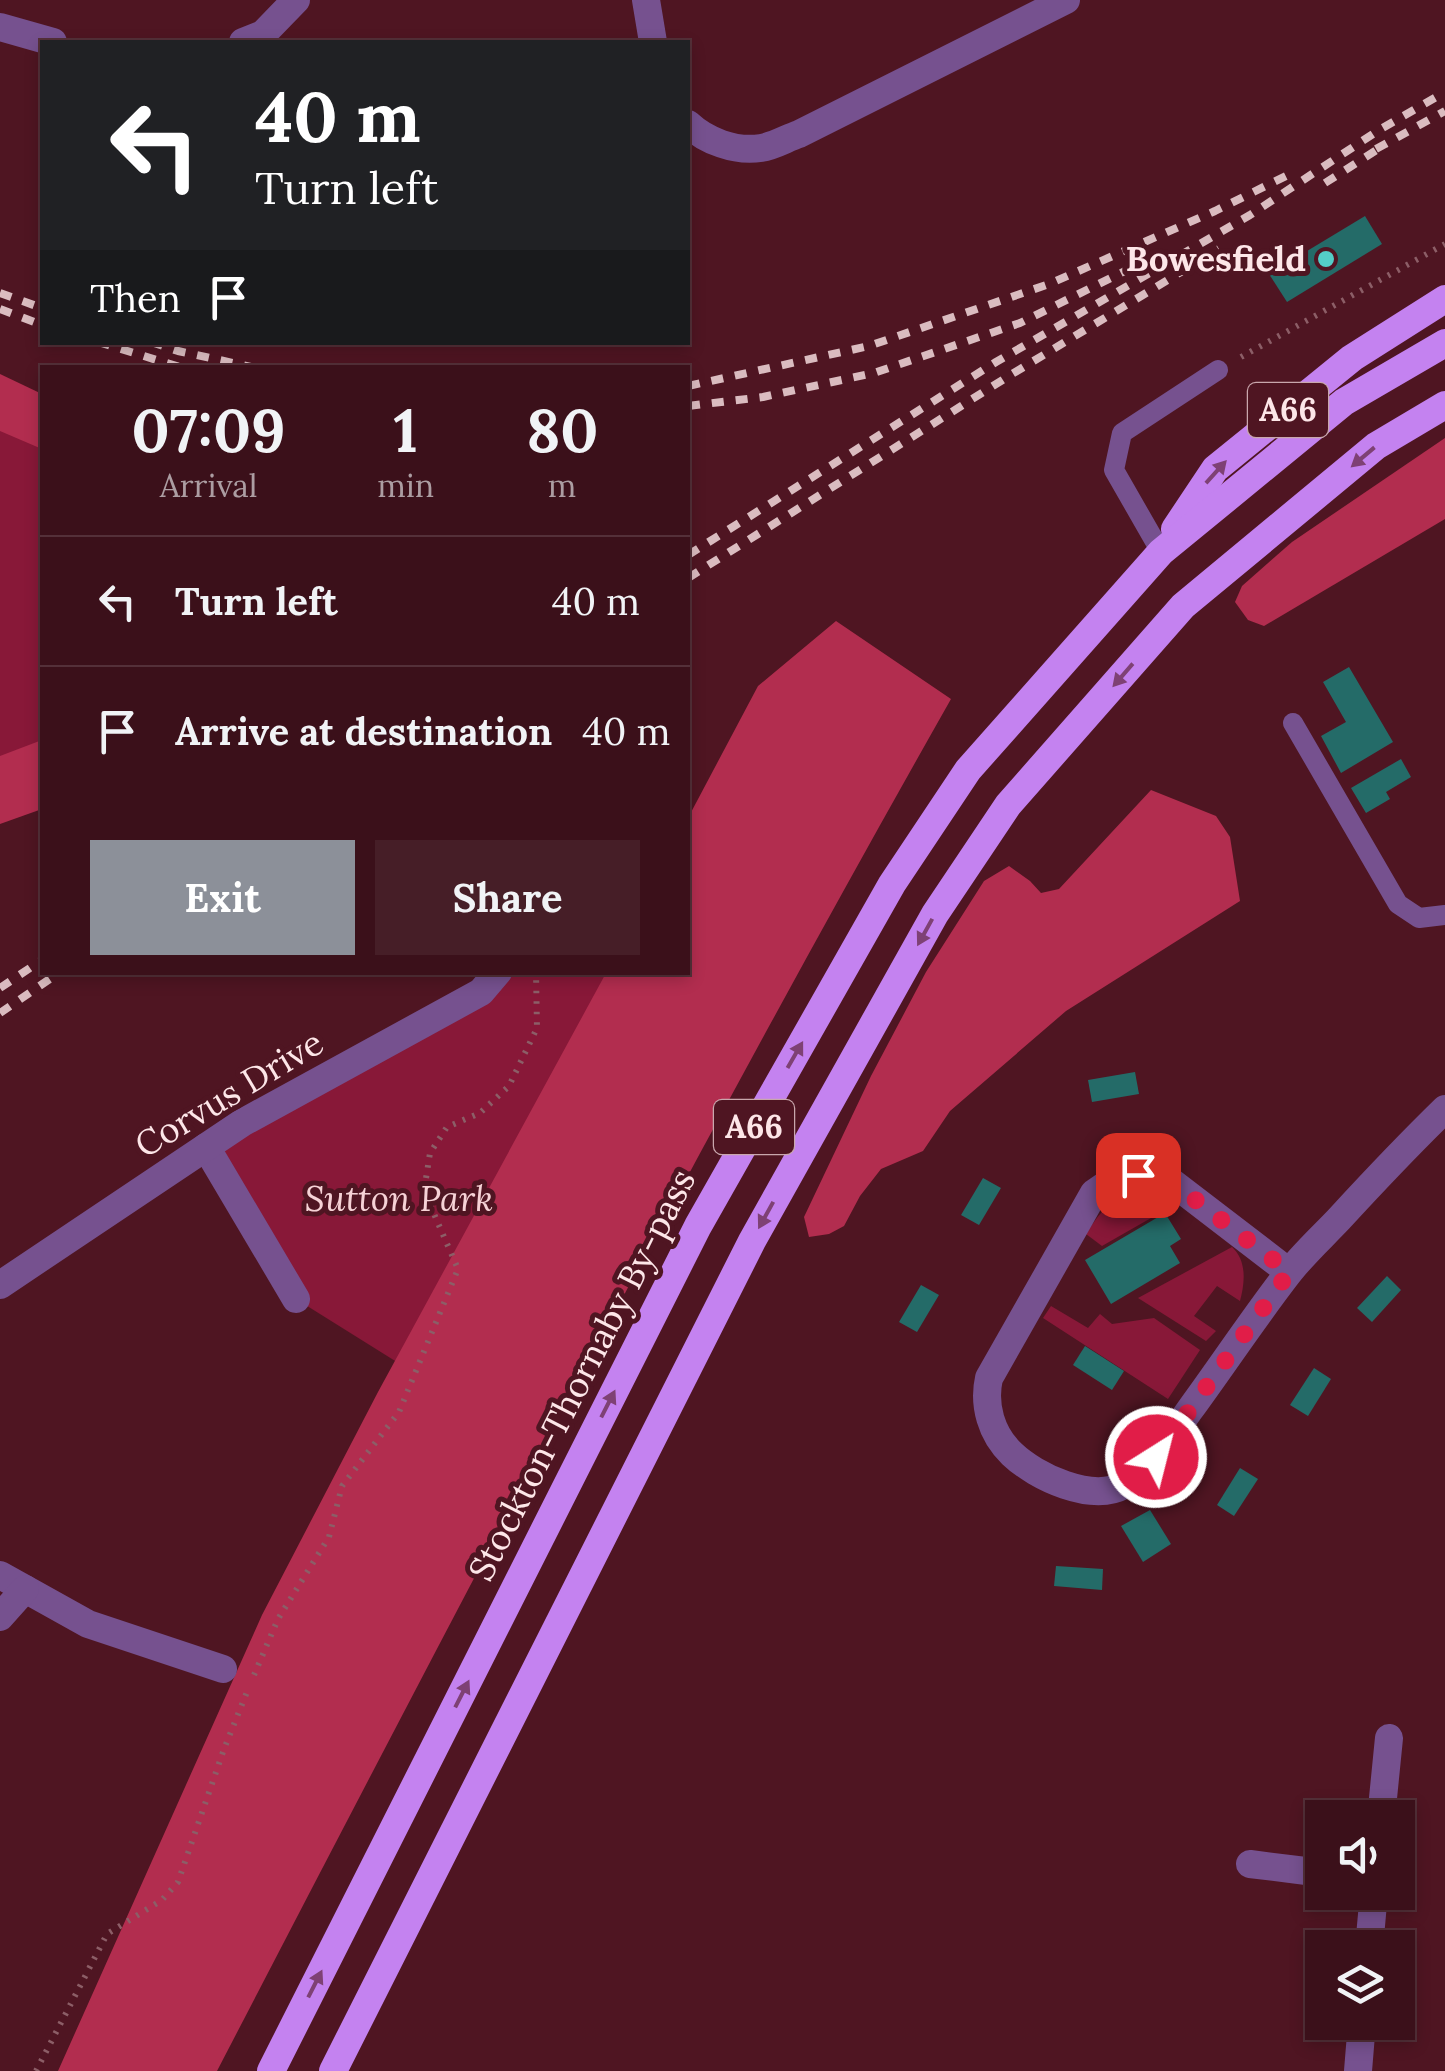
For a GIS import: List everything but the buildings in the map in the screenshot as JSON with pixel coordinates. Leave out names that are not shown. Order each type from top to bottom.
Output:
[{"type":"highway","name":"A66","points":[[1161,552],[1215,469],[1352,358],[1445,300]]},
{"type":"highway","name":"Stockton-Thornaby By-pass","points":[[272,2071],[698,1226],[892,884],[968,770],[1161,552],[1344,402],[1445,343]]},
{"type":"highway","name":"A66","points":[[334,2071],[752,1241],[935,914],[1008,805],[1183,606],[1376,446],[1445,404]]},
{"type":"street","points":[[248,40],[263,34],[296,0]]},
{"type":"street","points":[[646,0],[654,40]]},
{"type":"street","points":[[690,126],[698,134],[730,147],[762,148],[799,134],[1066,0]]},
{"type":"street","points":[[0,27],[46,40]]},
{"type":"street","name":"Corvus Drive","points":[[0,1285],[242,1123],[481,992],[495,975]]},
{"type":"street","points":[[1289,1272],[1172,1182],[1138,1175],[1103,1186],[1094,1193],[989,1378],[987,1408],[1002,1444],[1016,1458],[1060,1484],[1106,1490],[1123,1486],[1156,1457],[1289,1272],[1445,1109]]},
{"type":"street","points":[[206,1148],[296,1299]]},
{"type":"street","points":[[0,1617],[12,1582],[88,1624],[223,1669]]},
{"type":"street","points":[[1383,1800],[1389,1738]]},
{"type":"street","points":[[1250,1864],[1305,1871]]},
{"type":"street","points":[[1358,2071],[1361,2040]]},
{"type":"lane","points":[[1161,552],[1114,470],[1122,433],[1218,370]]},
{"type":"lane","points":[[1293,723],[1398,904],[1419,918],[1445,915]]},
{"type":"path","points":[[1218,370],[1445,244]]},
{"type":"path","points":[[36,2071],[107,1934],[162,1900],[178,1882],[224,1749],[278,1619],[329,1536],[342,1486],[399,1412],[458,1268],[424,1192],[430,1153],[447,1127],[480,1113],[510,1086],[537,1028],[536,975]]},
{"type":"green space","points":[[0,399],[40,409],[40,786],[0,802]]},
{"type":"green space","name":"Sutton Park","points":[[495,975],[653,975],[464,1404],[296,1299],[206,1147]]},
{"type":"green space","points":[[1146,1189],[1179,1202],[1102,1246],[1086,1234],[1110,1204]]},
{"type":"green space","points":[[1232,1247],[1244,1272],[1240,1301],[1217,1286],[1194,1316],[1216,1331],[1206,1341],[1138,1298]]},
{"type":"green space","points":[[1051,1306],[1088,1328],[1100,1314],[1112,1324],[1154,1318],[1200,1350],[1168,1399],[1043,1318]]},
{"type":"shaded area","points":[[0,374],[40,393],[40,448],[0,431]]},
{"type":"shaded area","points":[[1445,438],[1445,519],[1264,626],[1248,620],[1235,602],[1242,586],[1292,542]]},
{"type":"shaded area","points":[[836,621],[951,699],[669,1210],[217,2071],[58,2071],[262,1615],[378,1392],[605,975],[690,975],[690,814],[758,686]]},
{"type":"shaded area","points":[[40,741],[40,810],[0,824],[0,756]]},
{"type":"shaded area","points":[[1151,790],[1216,816],[1230,837],[1240,901],[1066,1011],[950,1111],[923,1151],[881,1169],[844,1226],[829,1234],[809,1237],[804,1217],[871,1076],[926,972],[984,881],[1009,866],[1041,893],[1059,889]]},
{"type":"railway","points":[[690,554],[996,362],[1250,215],[1379,130],[1445,92]]},
{"type":"railway","points":[[1376,149],[1445,111]]},
{"type":"railway","points":[[1325,183],[1386,144]]},
{"type":"railway","points":[[690,386],[869,346],[1049,284],[1294,172]]},
{"type":"railway","points":[[690,577],[1219,249]]},
{"type":"railway","points":[[690,406],[763,397],[874,373],[1020,323],[1133,267]]},
{"type":"railway","points":[[0,293],[40,307]]},
{"type":"railway","points":[[0,309],[40,324]]},
{"type":"railway","points":[[108,345],[173,365]]},
{"type":"railway","points":[[160,345],[242,365]]},
{"type":"railway","points":[[0,988],[40,961]]},
{"type":"railway","points":[[0,1013],[56,975]]},
{"type":"place","name":"Bowesfield","points":[[1326,259]]},
{"type":"route","points":[[1138,1175],[1172,1182],[1289,1272],[1156,1457]]}]
